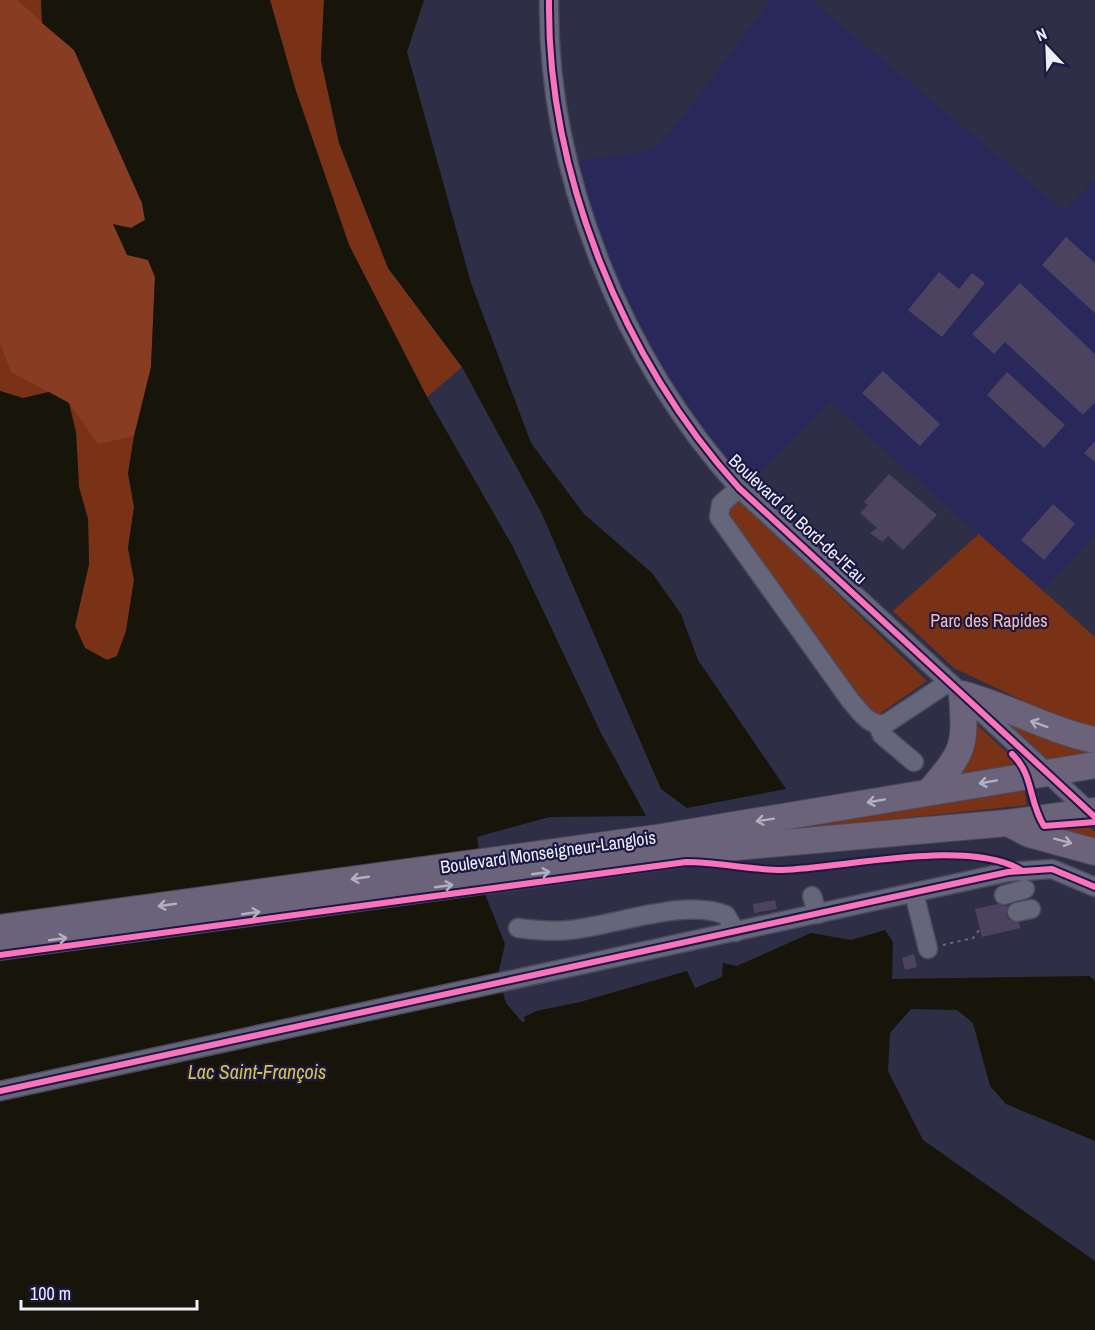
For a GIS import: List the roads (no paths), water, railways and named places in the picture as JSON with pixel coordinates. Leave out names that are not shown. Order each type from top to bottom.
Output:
[{"type":"highway","points":[[955,688],[1047,727],[1095,740]]},
{"type":"highway","points":[[929,792],[951,767],[961,750],[965,733],[955,688]]},
{"type":"highway","name":"Boulevard Monseigneur-Langlois","points":[[0,948],[482,871],[656,837],[1095,765]]},
{"type":"highway","name":"Boulevard Monseigneur-Langlois","points":[[0,928],[482,871],[1007,823],[1093,813]]},
{"type":"highway","points":[[1007,823],[1029,834],[1063,841],[1095,852]]},
{"type":"street","name":"Boulevard du Bord-de-l'Eau","points":[[549,0],[556,99],[586,221],[616,304],[649,363],[714,460],[740,488],[1093,813]]},
{"type":"street","name":"Boulevard du Bord-de-l'Eau","points":[[740,488],[721,504],[719,517],[850,700],[868,721],[878,725],[882,735],[914,762]]},
{"type":"street","points":[[878,725],[955,688]]},
{"type":"street","points":[[0,1091],[502,981],[544,979],[818,914],[857,897],[914,893],[1008,872],[1038,868],[1059,871],[1095,887]]},
{"type":"street","points":[[1004,894],[1025,889]]},
{"type":"street","points":[[914,893],[928,949]]},
{"type":"street","points":[[812,896],[818,914]]},
{"type":"street","points":[[518,928],[571,930],[668,913],[706,910],[726,915],[736,932]]},
{"type":"water","name":"Lac Saint-François","points":[[41,0],[270,0],[295,88],[349,245],[427,397],[513,547],[601,733],[646,816],[549,817],[477,837],[485,894],[505,944],[498,975],[506,1003],[522,1022],[525,1021],[524,1017],[536,1011],[580,1002],[687,971],[695,988],[722,977],[723,963],[737,966],[811,933],[851,940],[885,930],[893,942],[892,979],[1090,976],[1095,981],[1095,1141],[1006,1104],[990,1086],[973,1023],[957,1010],[911,1009],[890,1033],[888,1071],[923,1140],[1095,1261],[1095,1330],[0,1330],[0,391],[23,398],[49,392],[69,403],[76,432],[79,487],[88,519],[89,564],[75,626],[85,648],[107,660],[117,656],[126,631],[134,580],[128,548],[134,507],[128,473],[134,436],[151,367],[155,277],[148,260],[127,255],[113,224],[131,228],[145,220],[142,203],[74,50],[42,23]]},
{"type":"water","points":[[324,0],[424,0],[407,52],[471,283],[531,443],[584,514],[652,573],[681,614],[698,660],[786,789],[687,808],[661,789],[542,514],[462,367],[388,268],[339,143],[321,60]]},
{"type":"park label","name":"Parc des Rapides","points":[[989,620]]}]
